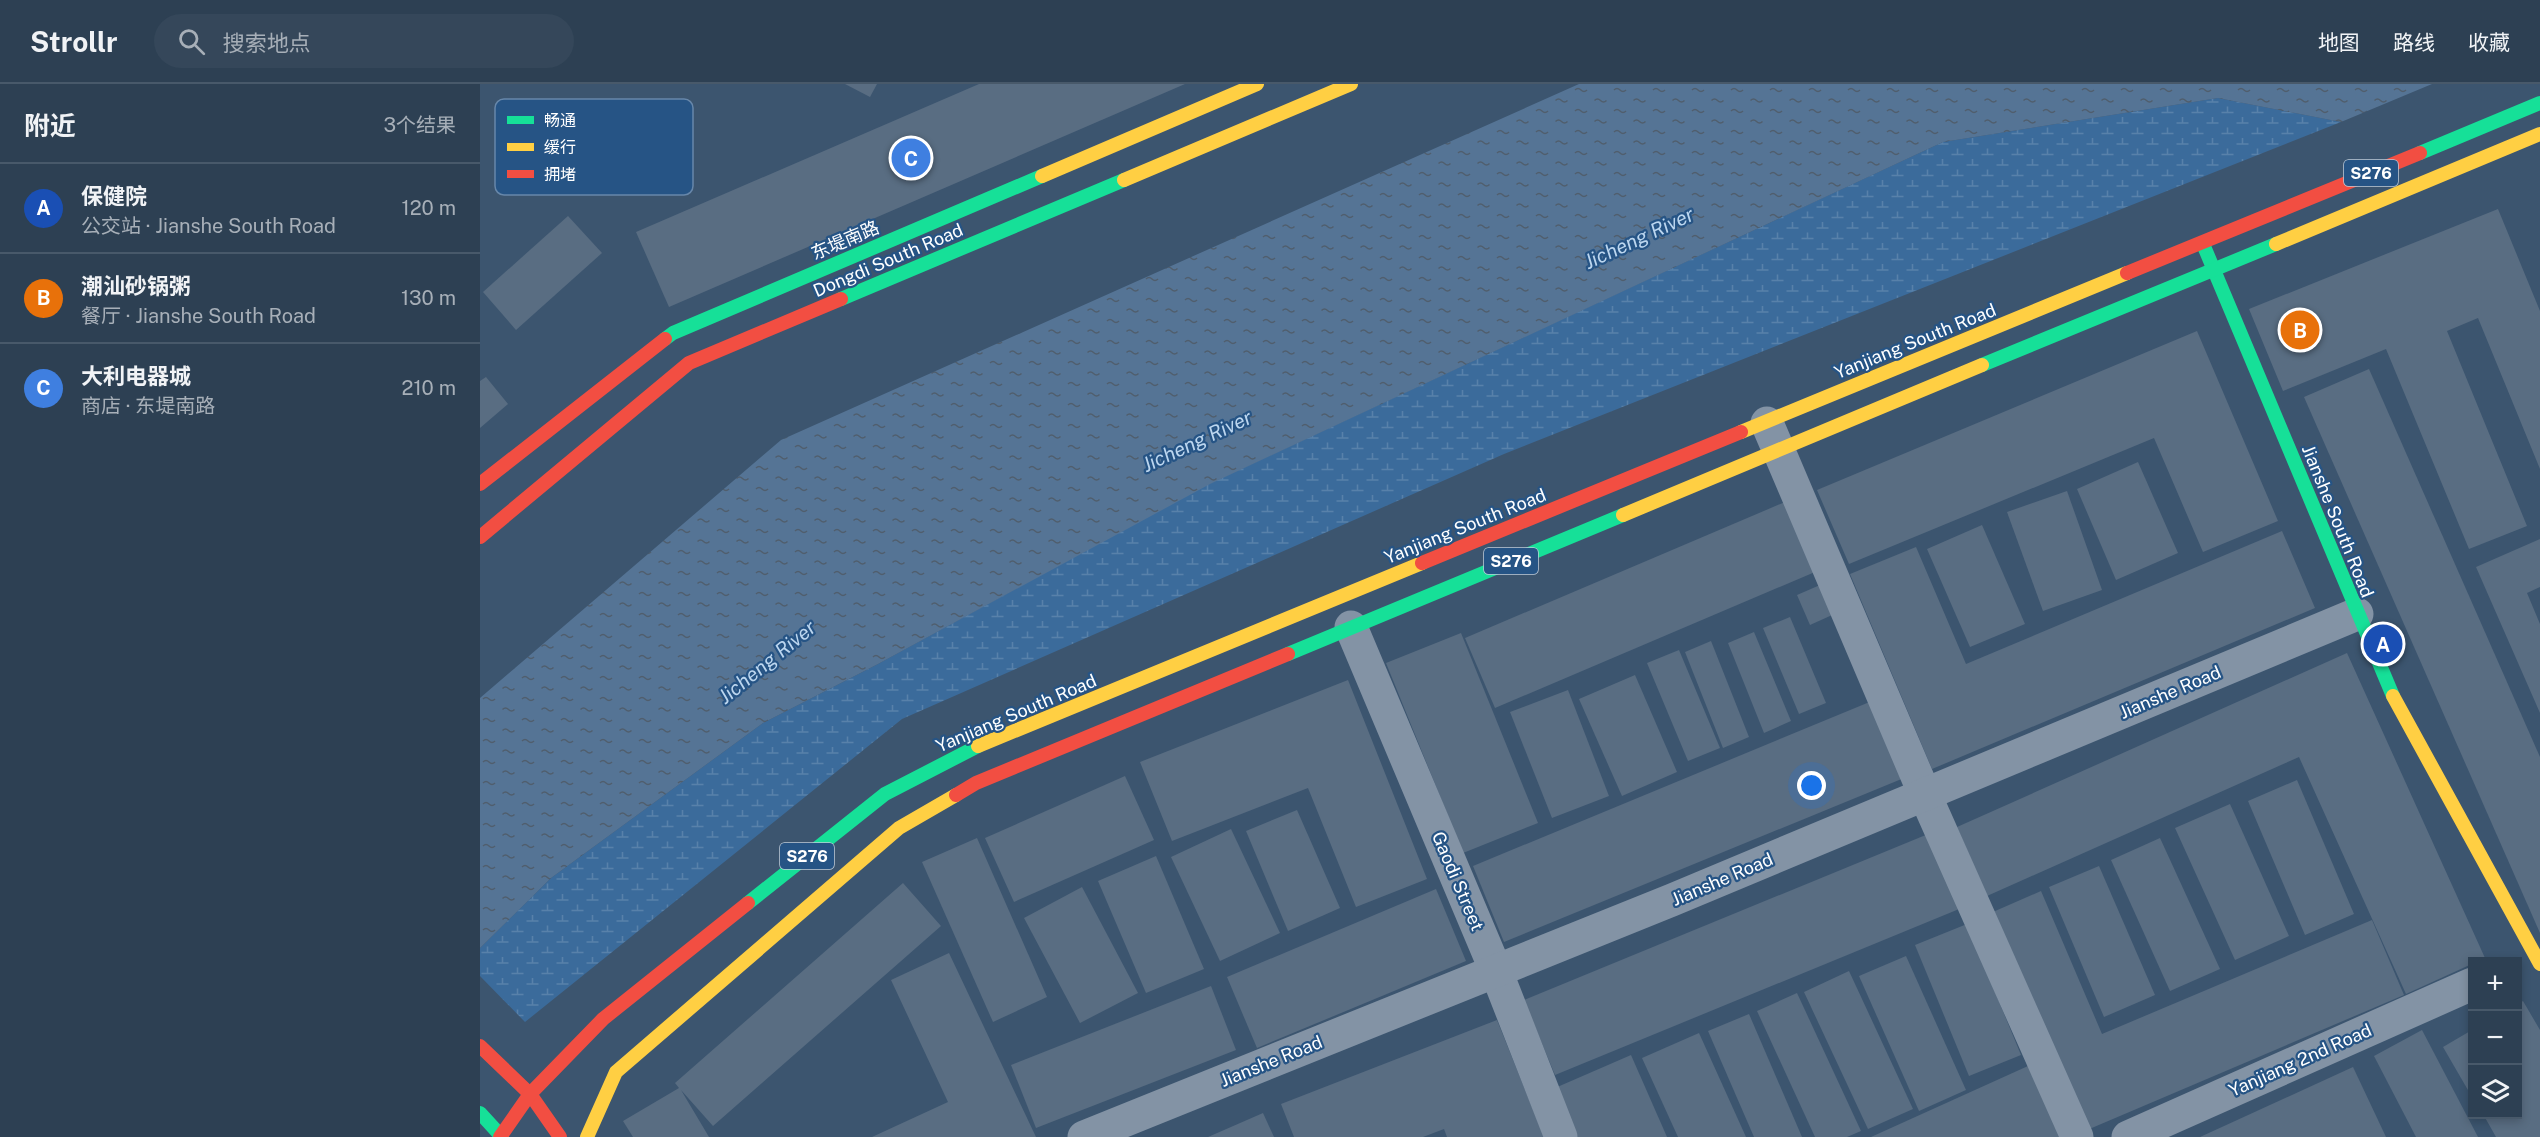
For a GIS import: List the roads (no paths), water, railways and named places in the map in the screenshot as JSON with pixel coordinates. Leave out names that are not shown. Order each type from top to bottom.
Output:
[{"type":"main road","name":"东堤南路","points":[[480,484],[673,333],[1257,84]]},
{"type":"main road","name":"Dongdi South Road","points":[[480,537],[689,363],[1351,84]]},
{"type":"main road","name":"Yanjiang South Road","points":[[587,1137],[616,1072],[900,828],[976,783],[1351,627],[2202,242],[2540,103]]},
{"type":"main road","name":"Yanjiang South Road","points":[[501,1136],[530,1094],[603,1019],[885,794],[964,752],[1772,436],[2215,269],[2540,134]]},
{"type":"main road","name":"Jianshe South Road","points":[[2202,242],[2387,685],[2533,960]]},
{"type":"main road","points":[[484,1051],[530,1094],[560,1137]]},
{"type":"main road","points":[[480,1113],[501,1136]]},
{"type":"street","points":[[1772,436],[1925,795],[2077,1137]]},
{"type":"street","name":"Jianshe Road","points":[[1084,1137],[1925,795],[2357,614]]},
{"type":"street","name":"Gaodi Street","points":[[1351,627],[1496,971],[1562,1137]]},
{"type":"street","name":"Yanjiang 2nd Road","points":[[2128,1137],[2468,986]]},
{"type":"water","name":"Jicheng River","points":[[1579,84],[2432,84],[2341,122],[2218,98],[1943,142],[1210,484],[878,664],[763,723],[551,878],[480,948],[480,698],[781,440]]},
{"type":"place","name":"大利电器城","points":[[911,158]]},
{"type":"place","name":"潮汕砂锅粥","points":[[2300,330]]},
{"type":"place","name":"保健院","points":[[2383,644]]}]
